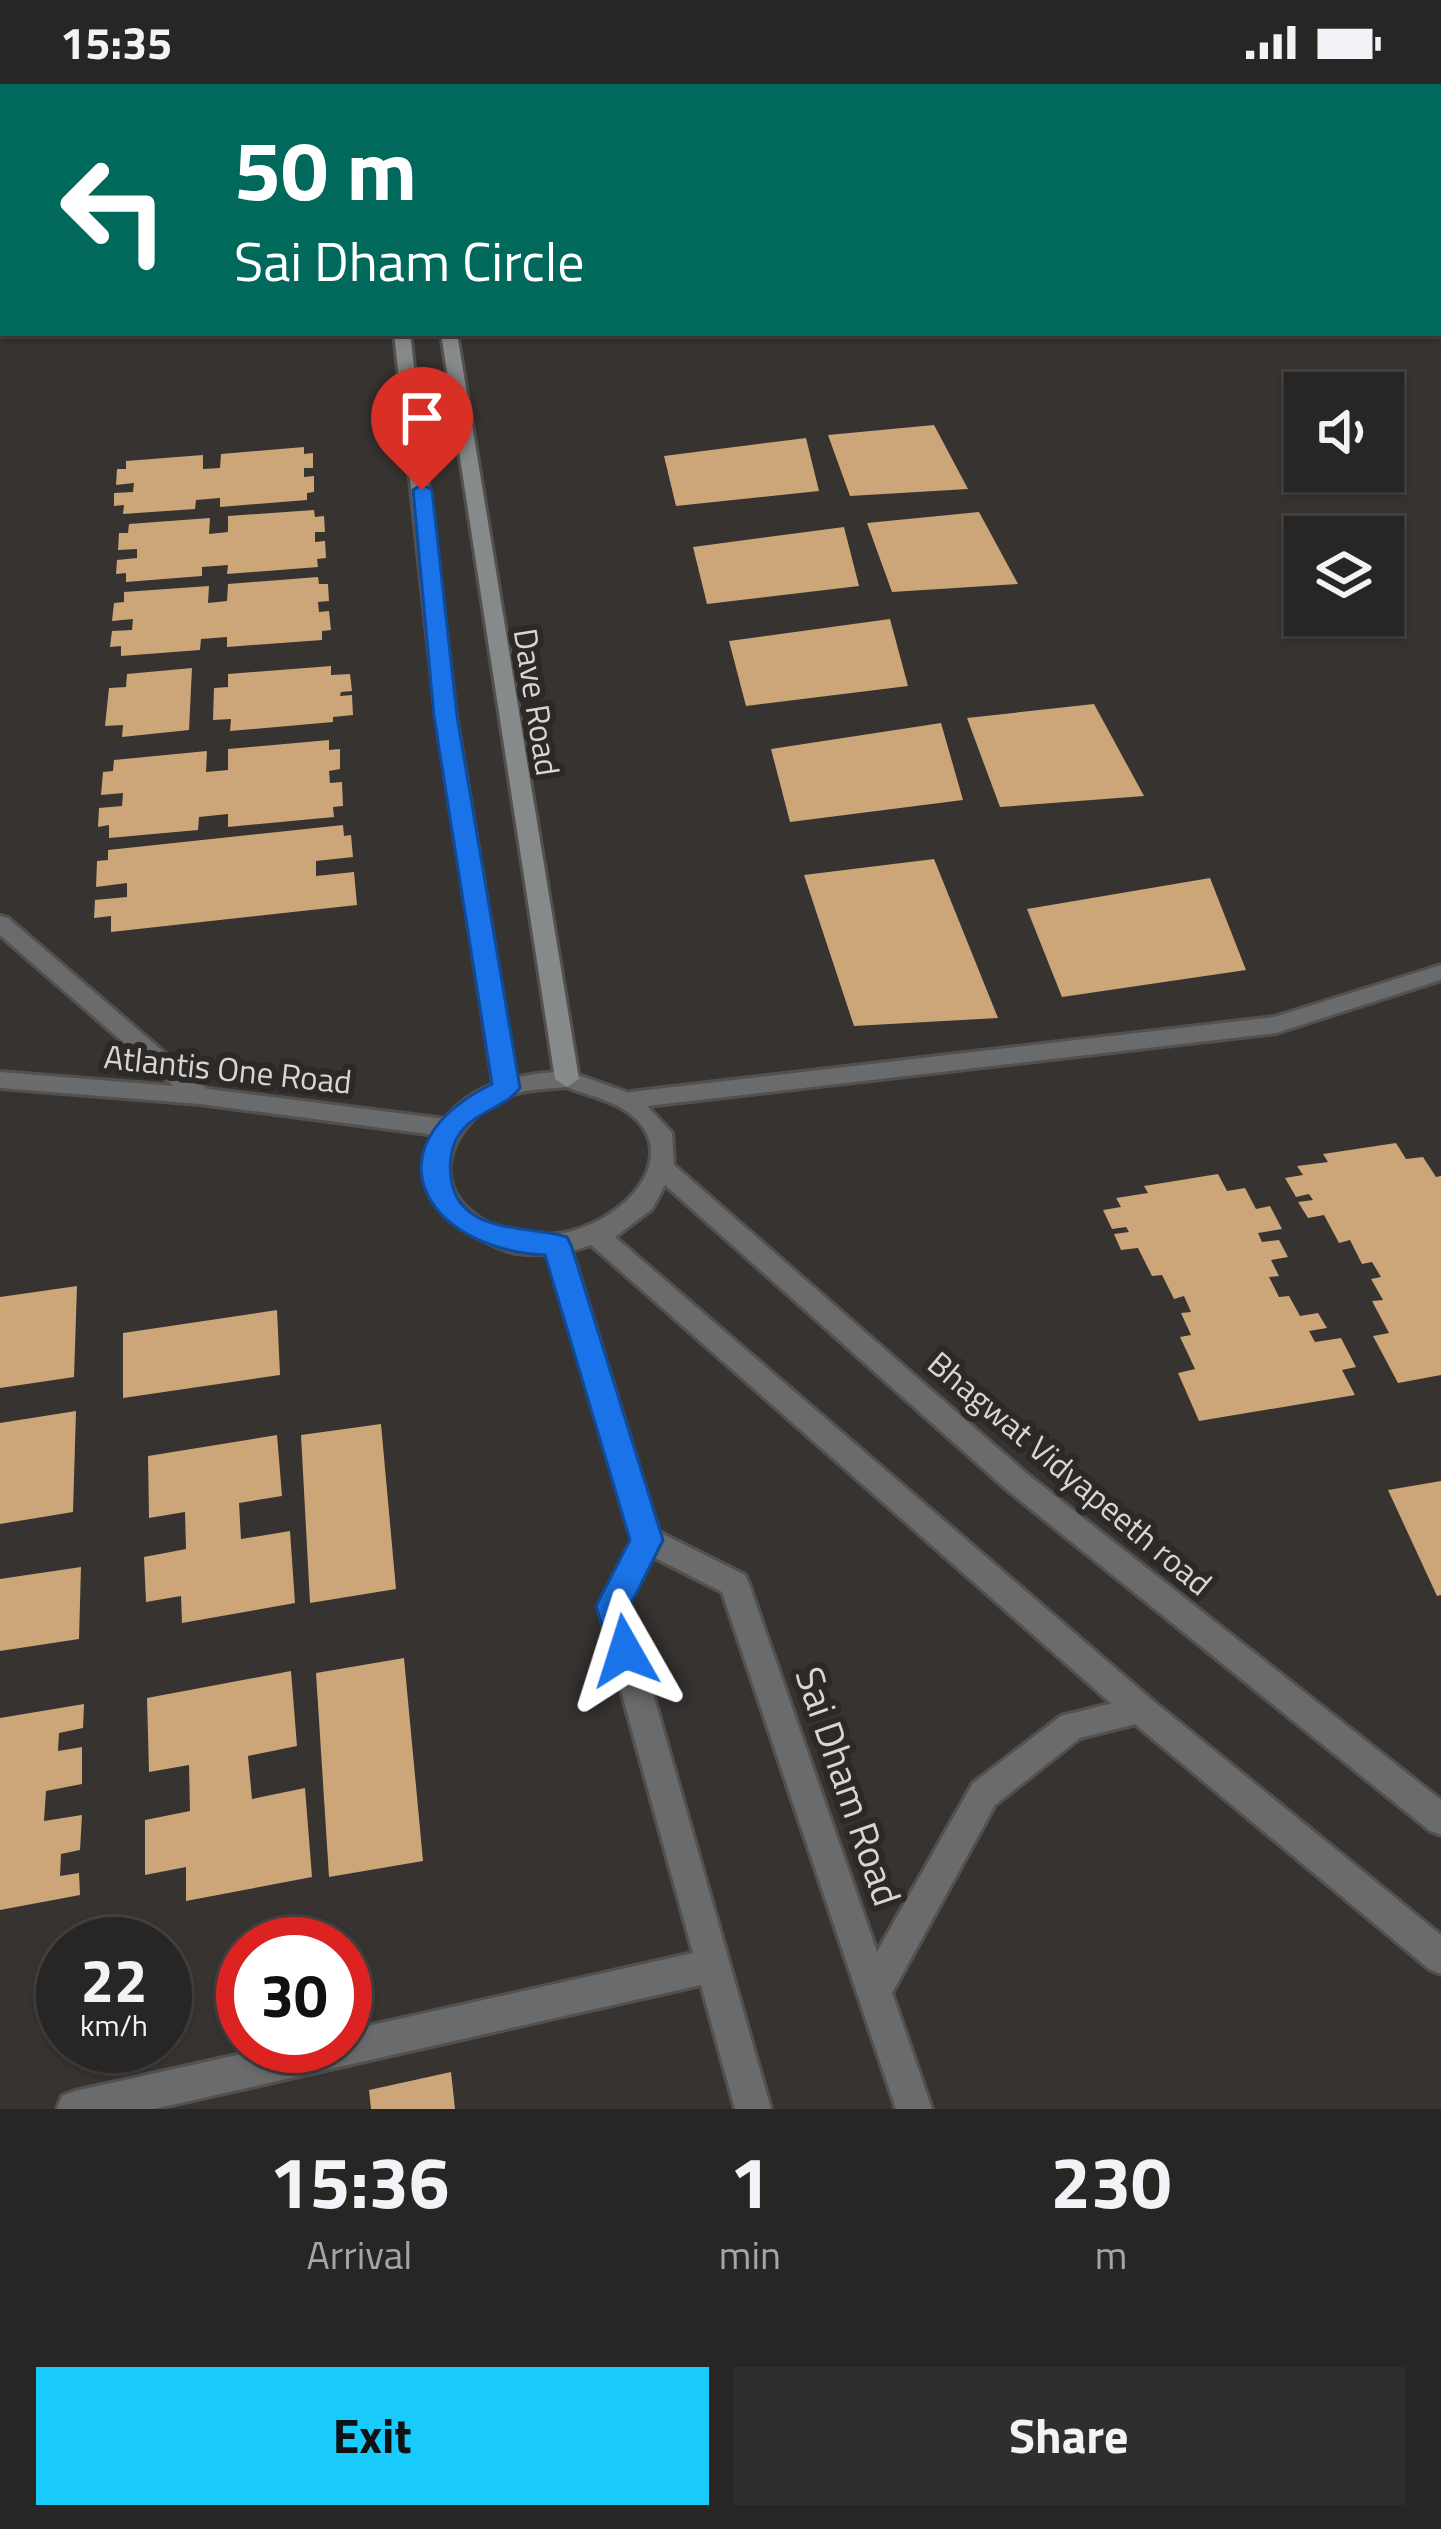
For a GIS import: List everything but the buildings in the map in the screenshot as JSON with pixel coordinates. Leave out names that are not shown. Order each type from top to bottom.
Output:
[{"type":"main road","points":[[402,336],[446,716],[506,1088]]},
{"type":"main road","name":"Dave Road","points":[[449,336],[567,1079]]},
{"type":"street","points":[[0,923],[200,1096]]},
{"type":"street","points":[[630,1100],[1276,1024],[1441,972]]},
{"type":"street","points":[[567,1079],[601,1086],[630,1100],[652,1119],[663,1144],[664,1170],[653,1195],[631,1218],[597,1236],[557,1245],[516,1243],[479,1231],[452,1210],[437,1184],[436,1155],[448,1128],[470,1106],[506,1088],[567,1079]]},
{"type":"street","name":"Atlantis One Road","points":[[0,1080],[200,1096],[448,1128]]},
{"type":"street","name":"Bhagwat Vidyapeeth road","points":[[664,1170],[1016,1481],[1441,1820]]},
{"type":"street","points":[[597,1236],[1141,1710],[1441,1957]]},
{"type":"street","points":[[557,1245],[647,1540],[613,1606],[752,2109]]},
{"type":"street","name":"Sai Dham Road","points":[[647,1540],[734,1584],[914,2109]]},
{"type":"street","points":[[874,1989],[984,1794],[1072,1726],[1141,1710]]},
{"type":"street","points":[[75,2109],[712,1966]]},
{"type":"route","points":[[422,490],[446,716],[506,1088],[470,1106],[448,1128],[436,1155],[437,1184],[452,1210],[479,1231],[516,1243],[557,1245],[647,1540],[613,1606],[625,1651]]}]
